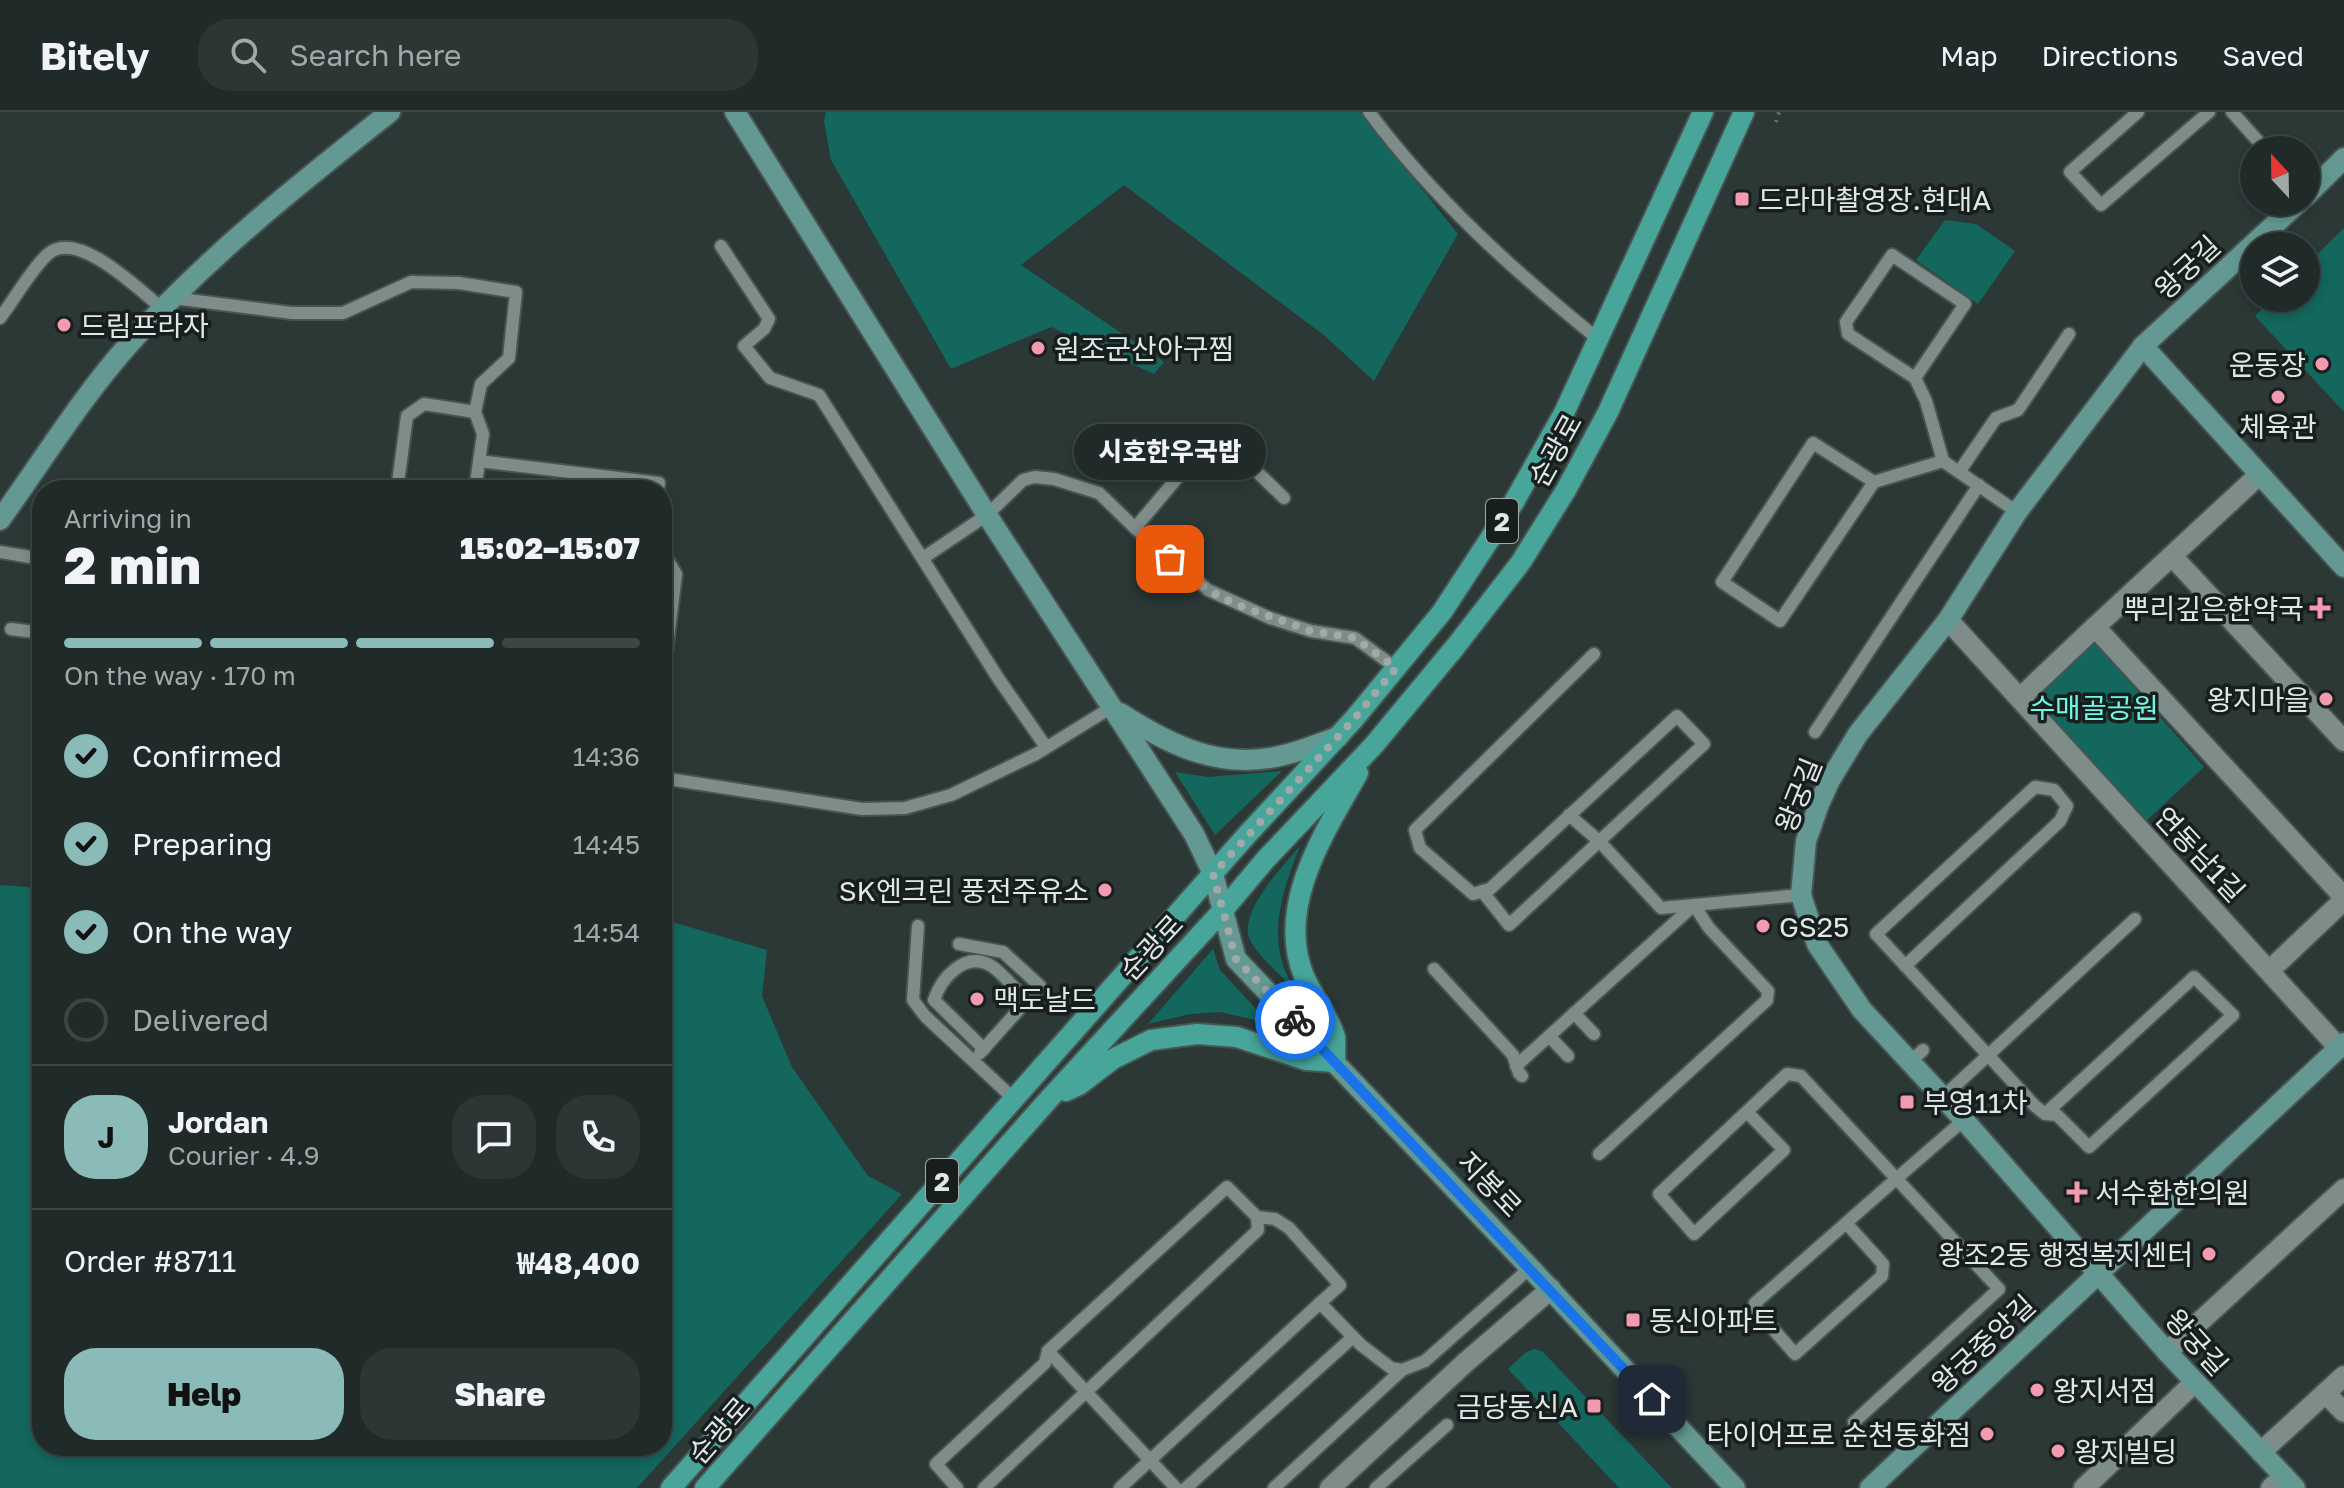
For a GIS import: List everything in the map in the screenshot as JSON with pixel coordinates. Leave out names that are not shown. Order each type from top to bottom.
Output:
[{"type":"main road","name":"순광로","points":[[671,1488],[1213,874],[1338,737],[1442,612],[1514,502],[1564,413],[1703,112]]},
{"type":"main road","name":"순광로","points":[[705,1488],[1049,1099],[1266,859],[1374,745],[1521,562],[1566,490],[1608,412],[1744,112]]},
{"type":"main road","points":[[1049,1099],[1079,1085],[1113,1059],[1151,1040],[1197,1034],[1237,1037],[1306,1060],[1335,1062],[1335,1035],[1303,973],[1297,947],[1296,906],[1310,865],[1374,745]]},
{"type":"street","points":[[0,520],[67,420],[131,342],[168,303],[238,234],[390,112]]},
{"type":"street","name":"지봉로","points":[[735,112],[987,515],[1194,834],[1213,874],[1236,959],[1551,1289],[1735,1488]]},
{"type":"street","name":"왕궁길","points":[[2320,181],[2344,158]]},
{"type":"street","name":"왕궁길","points":[[2283,216],[2143,346],[2017,512],[1948,620],[1858,734],[1819,804],[1806,841],[1801,895],[1810,929],[1837,977],[1862,1010],[1917,1056],[1943,1097],[2167,1352],[2261,1452],[2283,1484]]},
{"type":"street","points":[[2143,346],[2344,567]]},
{"type":"street","points":[[2020,698],[2259,475]]},
{"type":"street","points":[[2172,556],[2344,741]]},
{"type":"street","name":"연동남1길","points":[[1948,620],[2342,1046]]},
{"type":"street","points":[[2095,627],[2344,899],[2270,970]]},
{"type":"street","points":[[1112,707],[1156,737],[1205,756],[1238,761],[1283,756],[1338,737]]},
{"type":"street","name":"왕궁중앙길","points":[[1870,1488],[2342,1046]]},
{"type":"street","points":[[2167,1352],[2344,1189]]},
{"type":"street","points":[[1330,1488],[1466,1362],[1551,1289]]},
{"type":"street","points":[[2261,1452],[2344,1376]]},
{"type":"street","points":[[2084,1488],[2195,1382]]},
{"type":"street","points":[[2325,1393],[2344,1412]]},
{"type":"lane","points":[[1369,112],[1476,233],[1598,339]]},
{"type":"lane","points":[[2138,112],[2070,172],[2101,205],[2209,112]]},
{"type":"lane","points":[[2232,112],[2253,136]]},
{"type":"lane","points":[[721,246],[769,319],[764,329],[744,346],[770,378],[819,395],[998,678],[1046,747]]},
{"type":"lane","points":[[0,318],[50,252],[72,247],[86,251],[168,303],[292,313],[343,313],[411,282],[459,283],[516,292],[509,358],[481,384],[475,412],[483,434],[476,480]]},
{"type":"lane","points":[[1915,378],[1965,304],[1892,255],[1846,322],[1848,334],[1915,378],[1926,401],[1943,461],[2017,512]]},
{"type":"lane","points":[[1959,472],[1996,418],[2018,410],[2069,334]]},
{"type":"lane","points":[[398,480],[407,416],[424,404],[475,412]]},
{"type":"lane","points":[[1135,528],[1216,432],[1284,498]]},
{"type":"lane","points":[[1874,482],[1813,443],[1722,582],[1780,621],[1874,482],[1943,461]]},
{"type":"lane","points":[[479,461],[634,480]]},
{"type":"lane","points":[[923,558],[987,515],[1023,480],[1035,477],[1094,490],[1208,590],[1235,604],[1311,631],[1355,638],[1396,668]]},
{"type":"lane","points":[[1815,732],[1979,485]]},
{"type":"lane","points":[[0,552],[32,557]]},
{"type":"lane","points":[[672,567],[676,574],[672,601]]},
{"type":"lane","points":[[11,629],[32,632]]},
{"type":"lane","points":[[1482,891],[1509,925],[1704,744],[1677,716],[1490,889],[1482,891],[1473,894],[1420,848],[1415,830],[1594,654]]},
{"type":"lane","points":[[672,780],[862,809],[905,808],[951,795],[1046,747],[1112,707]]},
{"type":"lane","points":[[1905,966],[2060,821],[2067,806],[2054,790],[2035,787],[1876,934],[1905,966],[1988,1055],[2045,1114],[2057,1115],[2089,1147],[2233,1015],[2194,977],[2045,1114]]},
{"type":"lane","points":[[1569,815],[1599,841],[1661,908],[1801,895]]},
{"type":"lane","points":[[1434,969],[1513,1055],[1519,1071],[1549,1036],[1694,905]]},
{"type":"lane","points":[[1599,1154],[1767,1000],[1768,991],[1709,928],[1694,905]]},
{"type":"lane","points":[[1943,1097],[2135,919]]},
{"type":"lane","points":[[918,926],[913,1000],[925,1016],[1014,1099]]},
{"type":"lane","points":[[959,944],[1003,952],[1040,986],[973,1062]]},
{"type":"lane","points":[[984,1049],[934,1000],[940,984],[957,967],[973,962],[990,965],[1026,1001]]},
{"type":"lane","points":[[1574,1013],[1594,1034]]},
{"type":"lane","points":[[1549,1036],[1568,1056]]},
{"type":"lane","points":[[1747,1112],[1784,1150],[1694,1234],[1659,1194],[1787,1074],[1801,1076],[1999,1289],[1854,1422]]},
{"type":"lane","points":[[1846,1223],[1883,1264],[1882,1276],[1795,1354],[1759,1313],[1755,1303],[1846,1223],[1964,1120]]},
{"type":"lane","points":[[957,1488],[936,1464],[1045,1363],[1048,1351],[1227,1187],[1257,1217],[1275,1219],[1289,1228],[1340,1285],[1120,1488]]},
{"type":"lane","points":[[984,1488],[1258,1230],[1257,1217]]},
{"type":"lane","points":[[1274,1488],[1402,1370],[1425,1361],[1530,1268]]},
{"type":"lane","points":[[1320,1303],[1353,1337],[1391,1368],[1402,1370]]},
{"type":"lane","points":[[1186,1488],[1353,1337]]},
{"type":"lane","points":[[1048,1351],[1176,1488]]},
{"type":"lane","points":[[1376,1488],[1447,1425]]},
{"type":"path","points":[[1776,122],[1779,112]]},
{"type":"green space","points":[[826,112],[1360,112],[1458,234],[1374,381],[1325,336],[1124,185],[1021,265],[1164,362],[1154,374],[1051,327],[951,369],[831,160],[824,121]]},
{"type":"green space","points":[[1945,220],[1976,224],[2015,251],[1978,304],[1916,260]]},
{"type":"green space","name":"운동장","points":[[2344,228],[2344,412],[2255,316],[2259,312],[2320,312],[2320,251]]},
{"type":"green space","name":"수매골공원","points":[[2095,643],[2204,767],[2144,823],[2031,703]]},
{"type":"green space","points":[[1282,771],[1215,835],[1175,772],[1208,777]]},
{"type":"green space","points":[[1300,846],[1281,905],[1278,935],[1283,965],[1298,994],[1255,948],[1248,931],[1250,918],[1263,891]]},
{"type":"green space","points":[[0,885],[32,887],[32,1456],[666,1456],[637,1488],[0,1488]]},
{"type":"green space","points":[[672,922],[767,950],[762,996],[792,1067],[868,1176],[902,1194],[672,1449]]},
{"type":"green space","points":[[1213,949],[1220,970],[1269,1023],[1220,1012],[1190,1014],[1148,1024]]},
{"type":"green space","points":[[1534,1349],[1543,1352],[1672,1488],[1619,1488],[1508,1369]]},
{"type":"way so far","points":[[1170,559],[1208,590],[1235,604],[1311,631],[1355,638],[1396,668],[1354,719],[1213,874],[1236,959],[1295,1020]]},
{"type":"place","name":"드라마촬영장.현대A","points":[[1742,199]]},
{"type":"place","name":"드림프라자","points":[[64,325]]},
{"type":"place","name":"원조군산아구찜","points":[[1038,348]]},
{"type":"place","name":"운동장","points":[[2322,364]]},
{"type":"place","name":"체육관","points":[[2278,397]]},
{"type":"place","name":"시호한우국밥","points":[[1170,559]]},
{"type":"place","name":"뿌리깊은한약국","points":[[2320,608]]},
{"type":"place","name":"왕지마을","points":[[2326,699]]},
{"type":"place","name":"SK엔크린 풍전주유소","points":[[1105,890]]},
{"type":"place","name":"GS25","points":[[1763,926]]},
{"type":"place","name":"맥도날드","points":[[977,999]]},
{"type":"place","name":"부영11차","points":[[1907,1102]]},
{"type":"place","name":"서수환한의원","points":[[2077,1192]]},
{"type":"place","name":"왕조2동 행정복지센터","points":[[2209,1254]]},
{"type":"place","name":"동신아파트","points":[[1633,1320]]},
{"type":"place","name":"왕지서점","points":[[2037,1390]]},
{"type":"place","name":"금당동신A","points":[[1594,1406]]},
{"type":"place","name":"타이어프로 순천동화점","points":[[1987,1434]]},
{"type":"place","name":"왕지빌딩","points":[[2058,1451]]},
{"type":"route","points":[[1295,1020],[1652,1399]]}]
